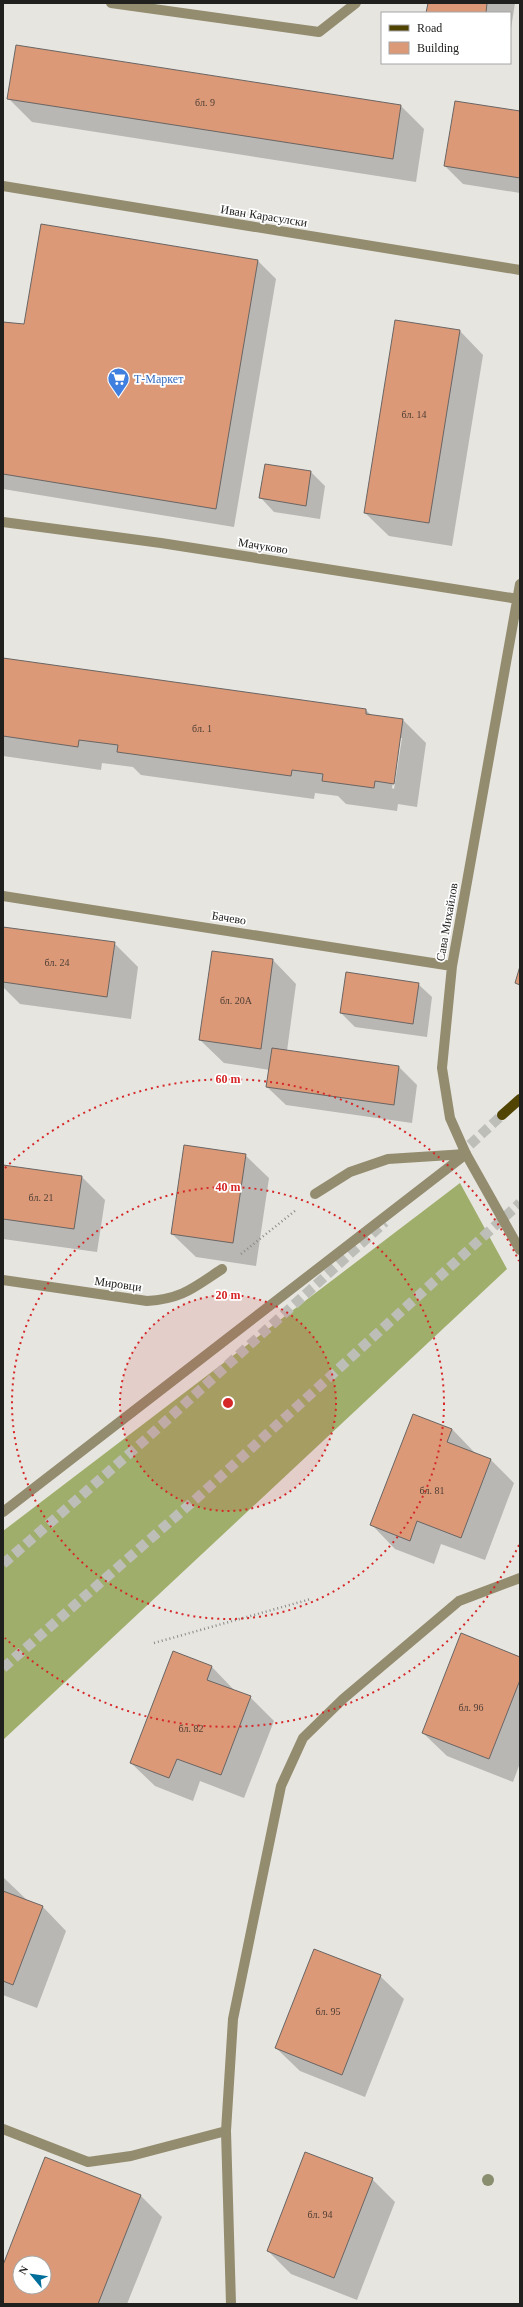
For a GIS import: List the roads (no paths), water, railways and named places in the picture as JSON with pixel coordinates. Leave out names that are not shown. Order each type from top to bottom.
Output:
[{"type":"main road","points":[[502,1116],[520,1099]]},
{"type":"street","points":[[111,3],[319,32],[356,3]]},
{"type":"street","name":"Иван Карасулски","points":[[3,186],[520,270]]},
{"type":"street","name":"Мачуково","points":[[3,522],[160,543],[518,599]]},
{"type":"street","name":"Сава Михайлов","points":[[520,584],[452,966],[442,1068],[450,1118],[466,1154],[520,1250]]},
{"type":"street","name":"Бачево","points":[[3,896],[452,966]]},
{"type":"street","points":[[315,1194],[350,1172],[388,1159],[466,1154]]},
{"type":"street","points":[[3,1512],[466,1154]]},
{"type":"street","name":"Мировци","points":[[3,1280],[147,1301],[168,1300],[185,1294],[222,1269]]},
{"type":"street","points":[[231,2304],[226,2131],[233,2019],[281,1786],[303,1738],[343,1699],[459,1601],[520,1578]]},
{"type":"street","points":[[3,2129],[88,2162],[131,2156],[226,2131]]},
{"type":"tunnel","points":[[459,1155],[502,1115]]},
{"type":"tunnel","points":[[3,1668],[197,1498],[520,1203]]},
{"type":"tunnel","points":[[3,1564],[146,1439],[385,1222]]},
{"type":"place","name":"Т-Маркет","points":[[119,398]]}]
